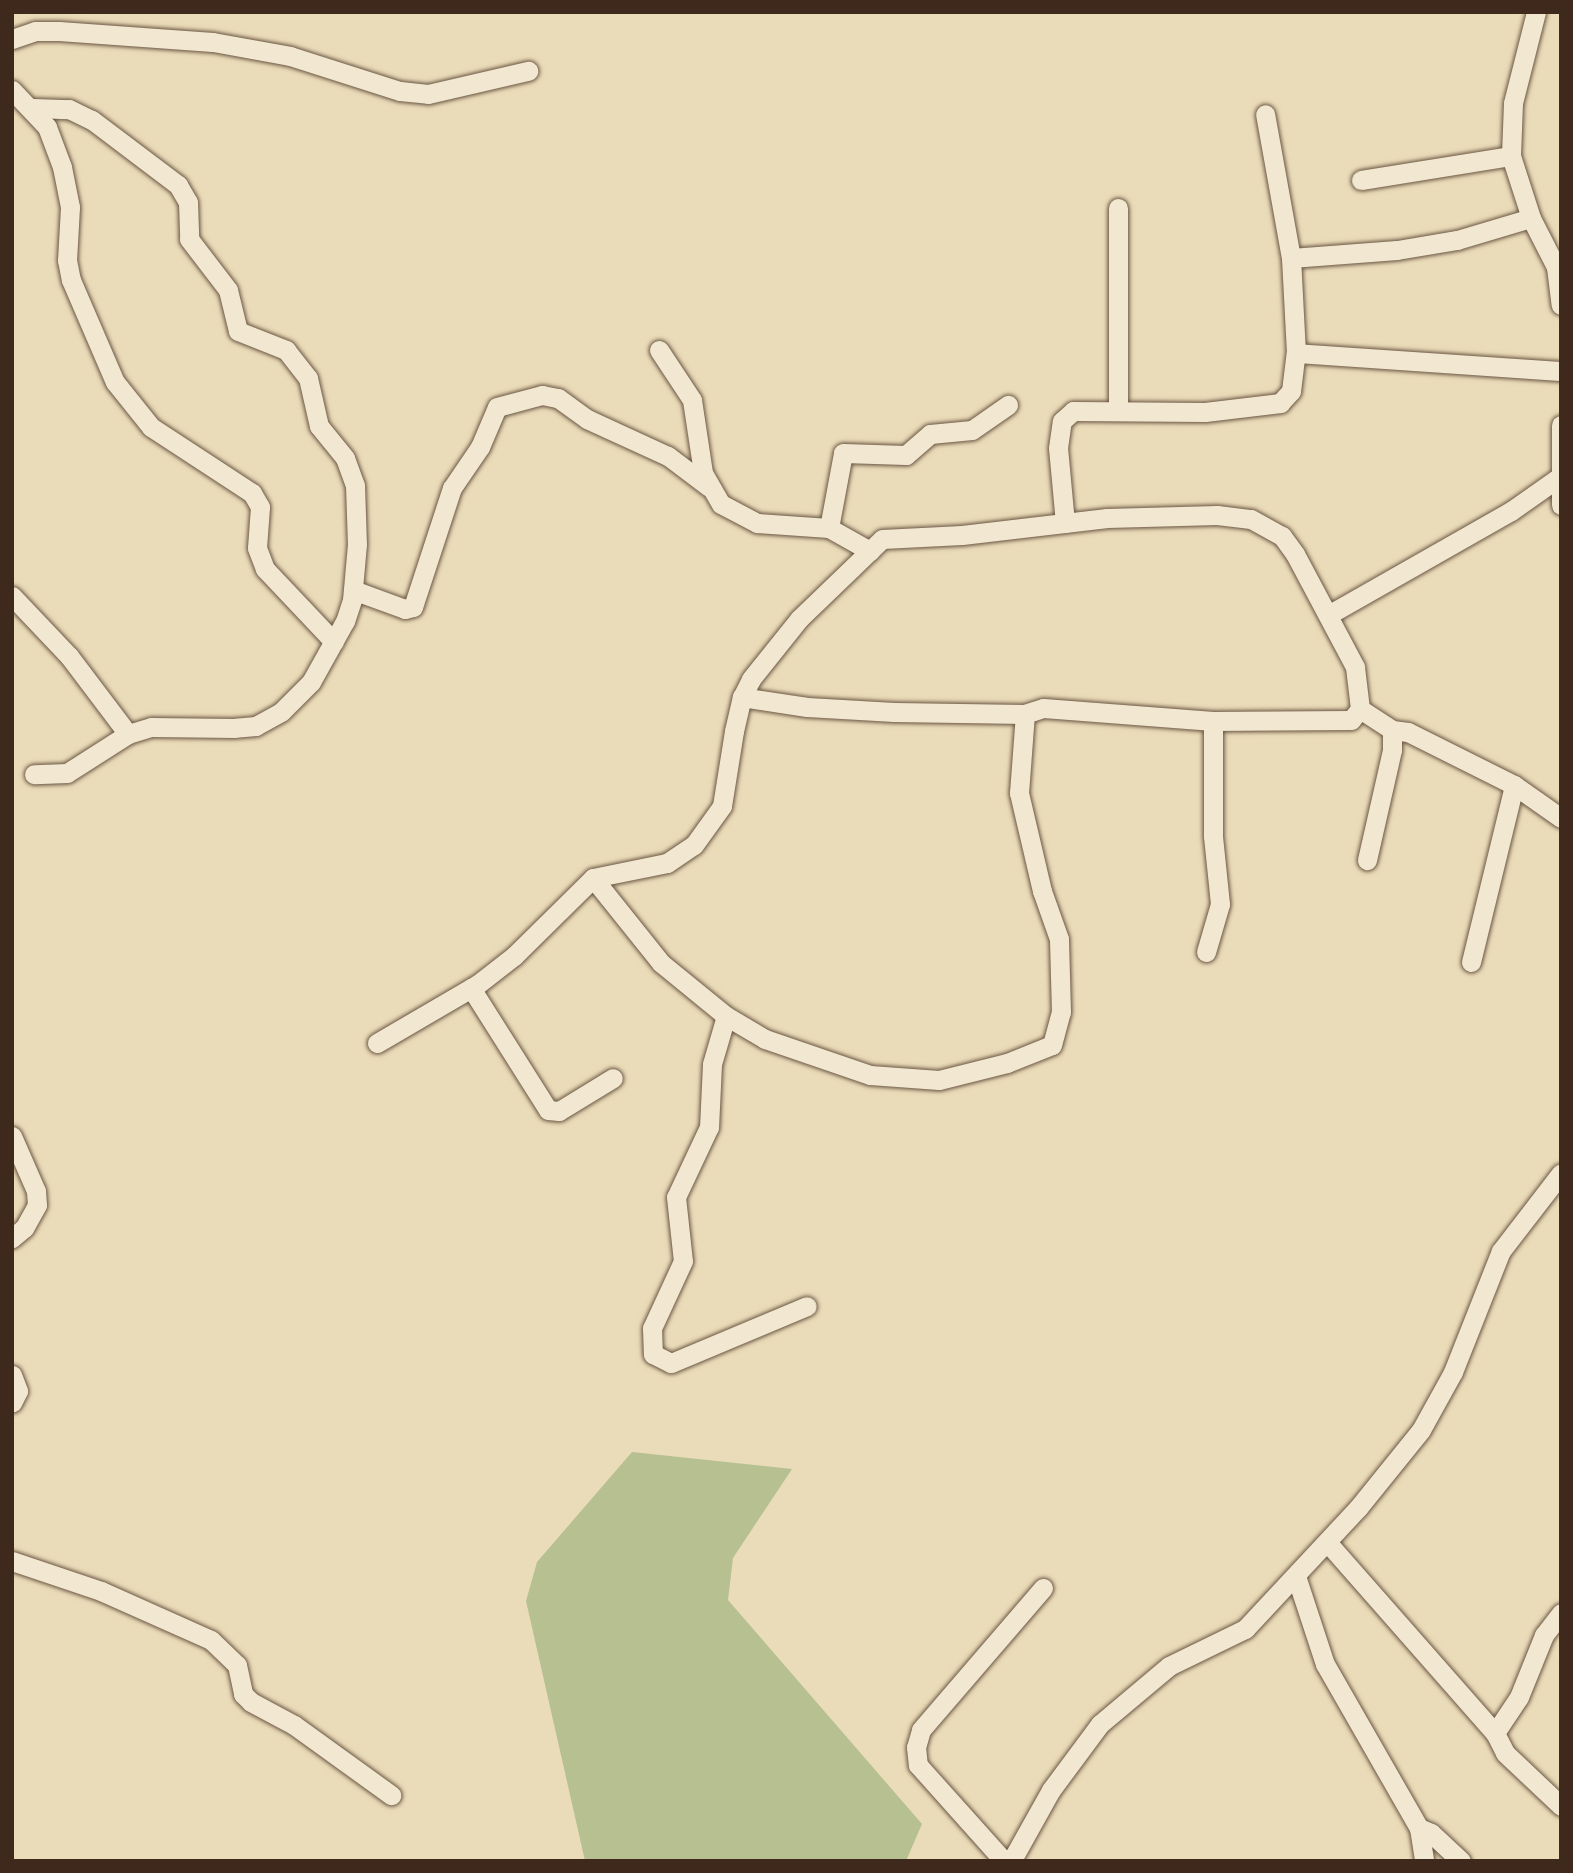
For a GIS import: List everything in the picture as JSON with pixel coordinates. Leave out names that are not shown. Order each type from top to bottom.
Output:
[{"type":"street","points":[[1536,12],[1513,103],[1511,156],[1531,218],[1554,242],[1561,305]]},
{"type":"street","points":[[12,39],[35,31],[59,31],[213,42],[290,56],[400,91],[428,94],[528,71]]},
{"type":"street","points":[[21,101],[69,109],[173,180],[188,202],[190,239],[228,290],[238,331],[286,350],[301,364],[311,385],[319,426],[345,458],[355,485],[353,590],[334,642],[299,697],[256,726],[150,727],[128,734],[67,773],[34,774]]},
{"type":"street","points":[[21,101],[47,127],[62,167],[70,207],[67,260],[71,279],[115,382],[151,427],[252,493],[260,507],[257,548],[265,569],[334,642]]},
{"type":"street","points":[[1065,523],[1058,448],[1062,421],[1073,411],[1205,412],[1280,403],[1296,377],[1291,258],[1265,114]]},
{"type":"street","points":[[1361,180],[1511,156]]},
{"type":"street","points":[[1118,208],[1118,411]]},
{"type":"street","points":[[1291,258],[1397,250],[1457,240],[1531,218]]},
{"type":"street","points":[[659,350],[692,400],[709,487]]},
{"type":"street","points":[[1296,353],[1561,371]]},
{"type":"street","points":[[353,590],[405,609],[413,607],[452,488],[480,447],[497,407],[542,395],[558,398],[587,419],[668,456],[709,487],[720,504],[757,523],[828,528],[870,551]]},
{"type":"street","points":[[828,528],[843,453],[906,455],[930,434],[972,430],[1008,405]]},
{"type":"street","points":[[1561,425],[1558,478],[1561,505]]},
{"type":"street","points":[[1328,615],[1511,511],[1558,478]]},
{"type":"street","points":[[377,1043],[471,988],[514,956],[593,878],[667,863],[694,845],[722,806],[742,697],[751,679],[799,618],[882,539],[1065,523],[1217,515],[1251,519],[1282,536],[1328,615],[1355,667],[1360,709],[1351,720],[1213,721],[1044,708],[1025,714],[820,708],[742,697]]},
{"type":"street","points":[[12,596],[69,656],[128,734]]},
{"type":"street","points":[[1360,709],[1392,730],[1408,732],[1514,785],[1561,818]]},
{"type":"street","points":[[593,878],[661,963],[726,1016],[765,1040],[870,1075],[939,1080],[1007,1063],[1052,1045],[1061,1012],[1059,939],[1042,891],[1019,793],[1025,714]]},
{"type":"street","points":[[1206,952],[1220,904],[1213,836],[1213,721]]},
{"type":"street","points":[[1367,860],[1392,750],[1392,730]]},
{"type":"street","points":[[1471,962],[1514,785]]},
{"type":"street","points":[[471,988],[548,1110],[559,1111],[613,1078]]},
{"type":"street","points":[[726,1016],[712,1064],[709,1126],[676,1196],[683,1261],[652,1328],[653,1354],[671,1363],[807,1306]]},
{"type":"street","points":[[12,1136],[36,1191],[37,1205],[24,1228],[12,1238]]},
{"type":"street","points":[[1043,1588],[921,1730],[916,1747],[918,1765],[1003,1860],[1013,1858],[1051,1790],[1100,1724],[1169,1666],[1245,1629],[1327,1542],[1421,1430],[1453,1372],[1501,1251],[1561,1173]]},
{"type":"street","points":[[12,1375],[18,1391],[12,1403]]},
{"type":"street","points":[[1327,1542],[1495,1733],[1522,1772],[1561,1806]]},
{"type":"street","points":[[12,1561],[111,1595],[211,1640],[237,1665],[243,1693],[251,1702],[294,1725],[391,1795]]},
{"type":"street","points":[[1296,1576],[1325,1664],[1419,1828],[1424,1861]]},
{"type":"street","points":[[1495,1733],[1519,1697],[1544,1635],[1561,1613]]},
{"type":"street","points":[[1419,1828],[1432,1833],[1461,1861]]},
{"type":"green space","points":[[632,1452],[792,1469],[733,1558],[728,1600],[922,1824],[906,1861],[585,1861],[526,1601],[537,1562]]}]
